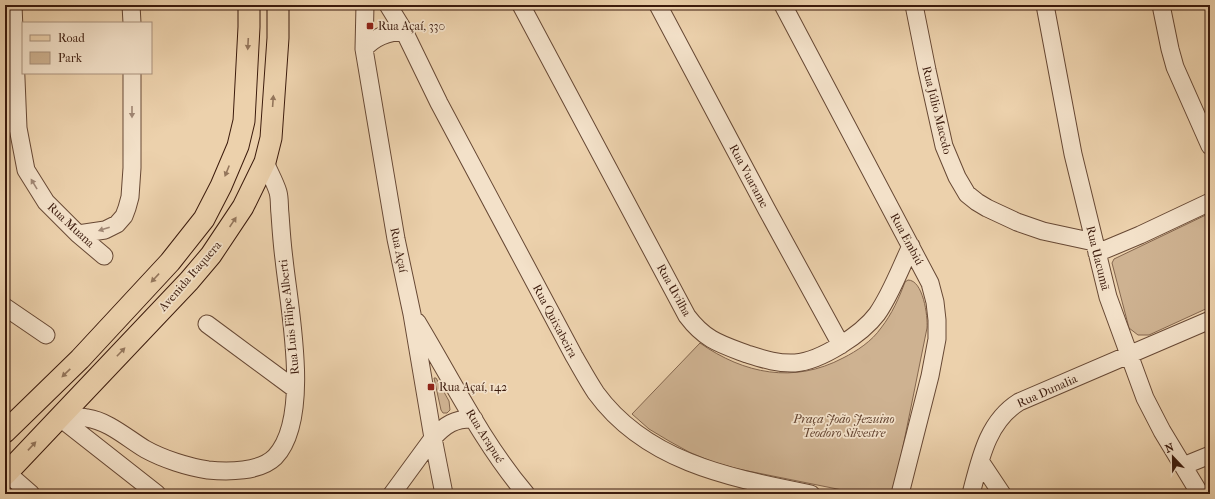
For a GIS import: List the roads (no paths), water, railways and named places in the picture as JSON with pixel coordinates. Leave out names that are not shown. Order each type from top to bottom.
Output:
[{"type":"main road","name":"Avenida Itaquera","points":[[5,432],[80,359],[170,262],[204,219],[224,179],[238,146],[244,121],[249,5]]},
{"type":"main road","name":"Avenida Itaquera","points":[[6,474],[189,281],[211,255],[243,207],[265,162],[271,138],[278,38],[278,5]]},
{"type":"street","name":"Rua Muana","points":[[13,5],[18,128],[26,170],[46,202],[78,234],[104,256]]},
{"type":"street","points":[[131,5],[132,22]]},
{"type":"street","name":"Rua Açaí","points":[[364,5],[364,49],[396,239],[412,314],[444,494]]},
{"type":"street","name":"Rua Quixabeira","points":[[388,5],[404,31],[439,103],[574,356],[596,393],[615,415],[636,433],[662,450],[689,463],[717,473],[748,481],[811,494]]},
{"type":"street","name":"Rua Uvilha","points":[[521,5],[687,316],[696,328],[709,338],[727,347],[776,362],[796,363],[812,359],[840,345],[864,329],[877,314],[892,288],[911,246]]},
{"type":"street","name":"Rua Vuarame","points":[[658,5],[840,345]]},
{"type":"street","name":"Rua Embiú","points":[[783,5],[911,246],[930,283],[934,295],[937,320],[937,339],[930,376],[900,494]]},
{"type":"street","name":"Rua Júlio Macedo","points":[[914,5],[944,146],[957,177],[968,194],[976,202],[1017,222],[1095,247]]},
{"type":"street","name":"Rua Uacumã","points":[[1045,5],[1073,154],[1108,297],[1145,398],[1200,494]]},
{"type":"street","points":[[1161,5],[1175,67],[1210,146]]},
{"type":"street","points":[[364,49],[376,38],[387,34],[404,31]]},
{"type":"street","points":[[78,234],[105,230],[117,224],[124,216],[127,208],[130,197],[132,168],[132,74]]},
{"type":"street","name":"Rua Luis Filipe Alberti","points":[[59,417],[87,418],[103,424],[164,458],[209,470],[249,469],[262,466],[274,457],[284,443],[291,424],[296,389],[293,337],[278,193],[265,162]]},
{"type":"street","points":[[1095,247],[1140,235],[1210,202]]},
{"type":"street","points":[[5,307],[46,335]]},
{"type":"street","name":"Rua Arapué","points":[[412,314],[486,441],[526,494]]},
{"type":"street","name":"Rua Dunalia","points":[[971,494],[980,461],[990,435],[997,421],[1009,408],[1019,402],[1210,320]]},
{"type":"street","points":[[207,324],[296,389]]},
{"type":"street","points":[[59,417],[158,494]]},
{"type":"street","points":[[392,494],[433,438],[444,427],[457,420],[474,419]]},
{"type":"street","points":[[1183,466],[1210,455]]},
{"type":"street","points":[[980,461],[1002,494]]},
{"type":"street","points":[[6,474],[31,494]]},
{"type":"place","name":"Rua Açaí, 330","points":[[370,26]]},
{"type":"place","name":"Rua Açaí, 142","points":[[431,387]]},
{"type":"park label","name":"Praça João Jezuino Teodoro Silvestre","points":[[844,426]]}]
